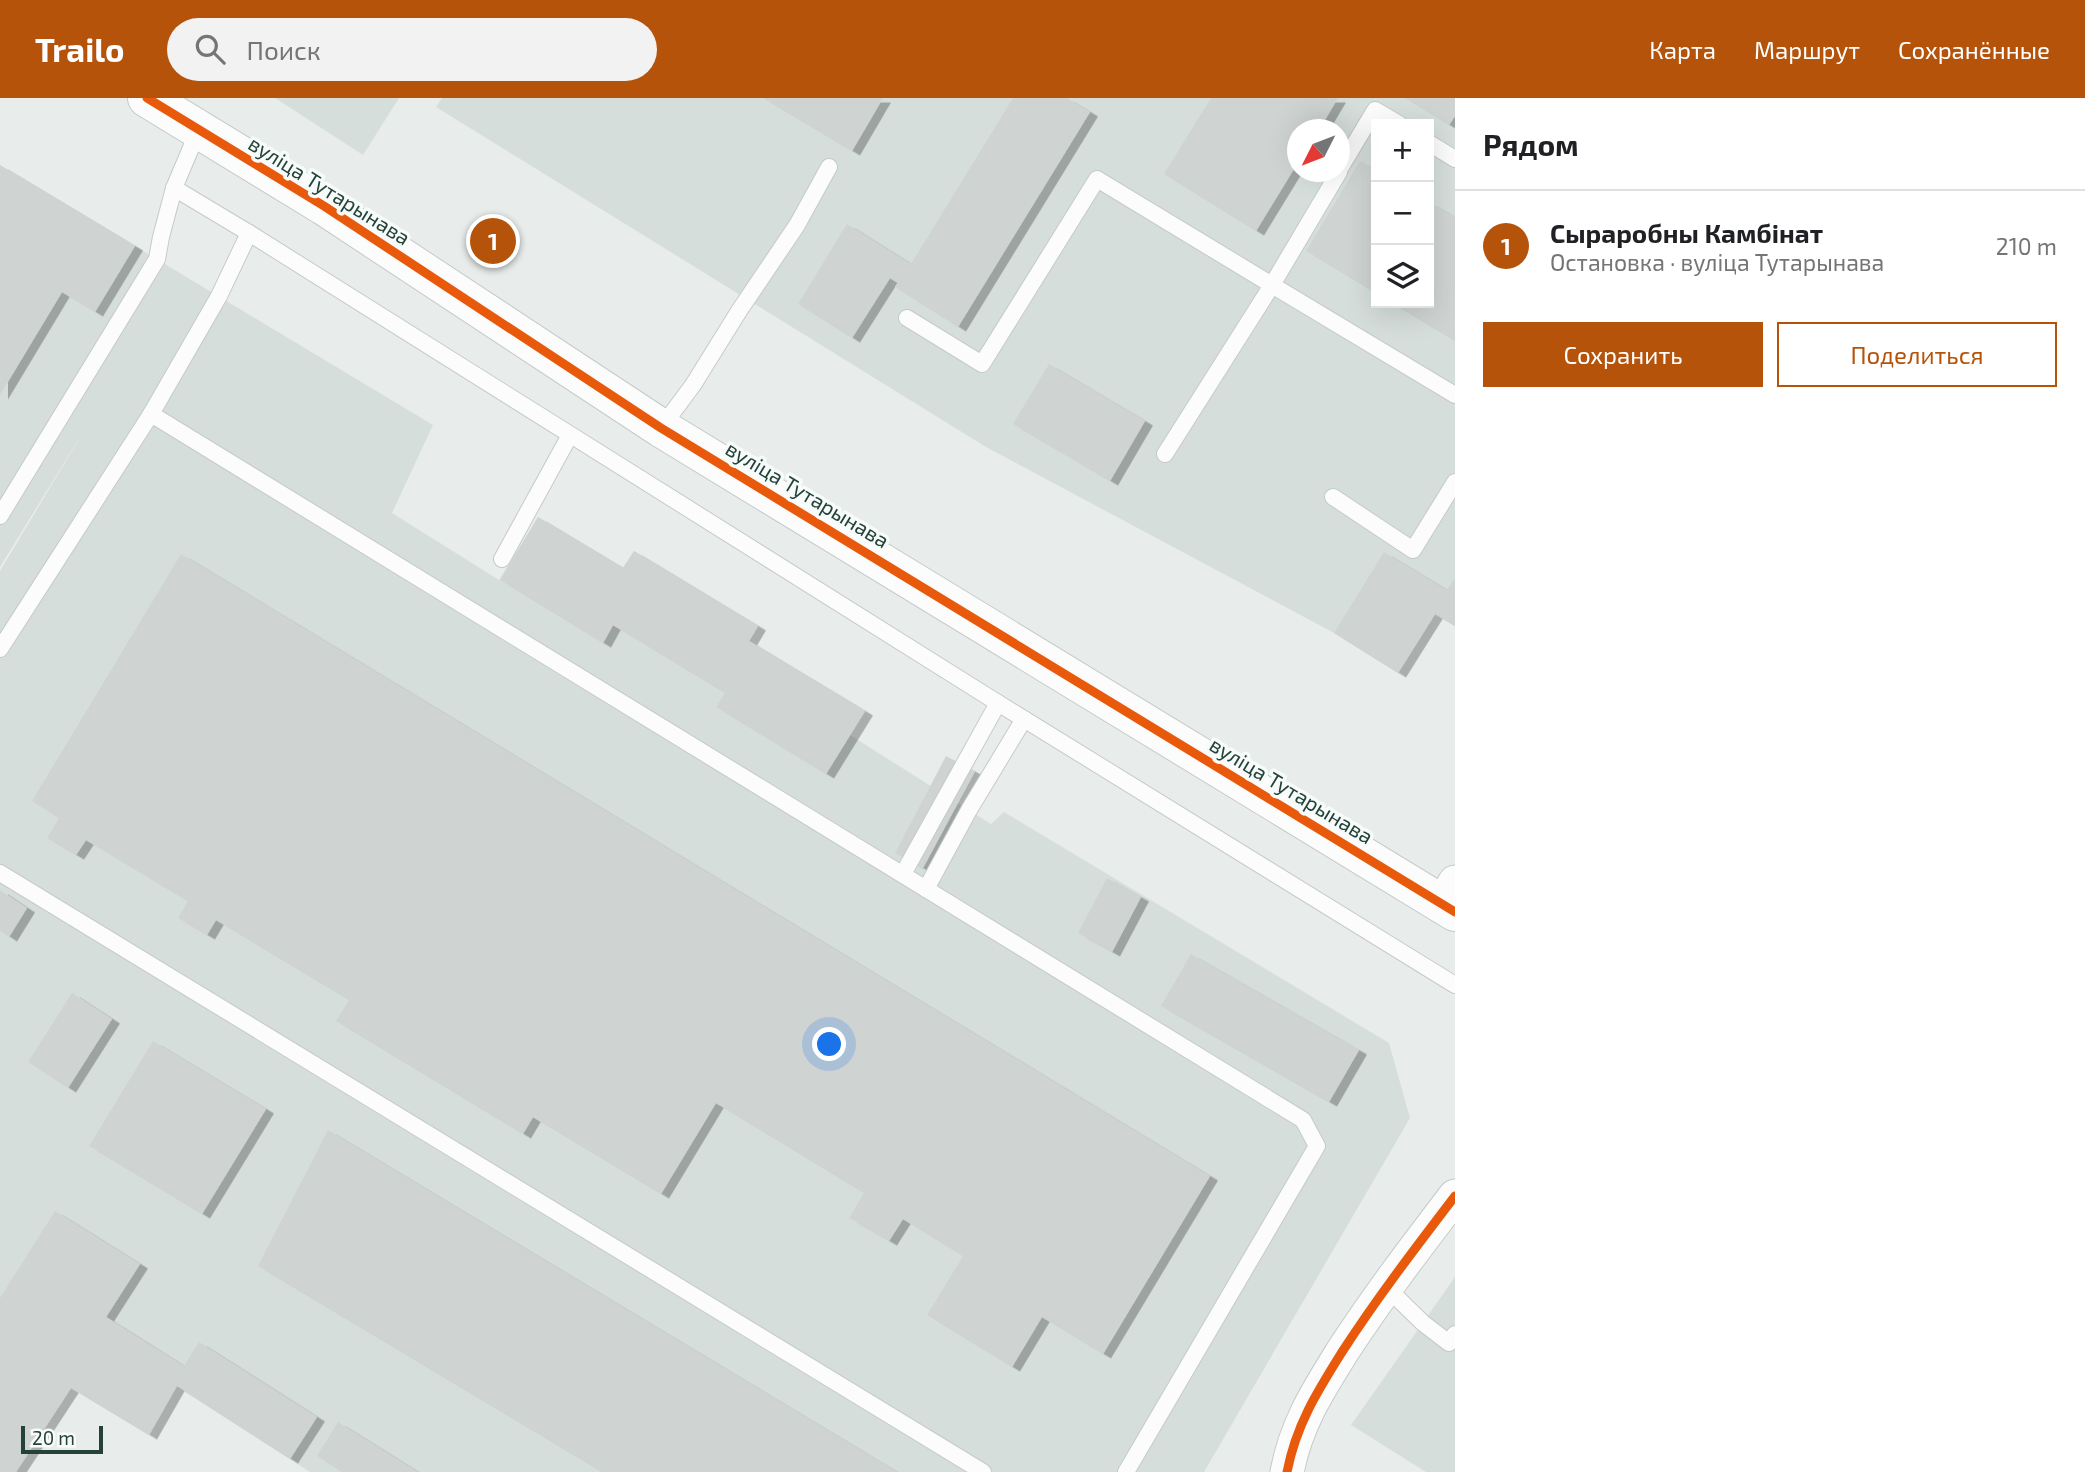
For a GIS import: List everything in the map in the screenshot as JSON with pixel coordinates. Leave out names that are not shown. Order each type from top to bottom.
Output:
[{"type":"street","name":"вуліца Тутарынава","points":[[147,98],[324,206],[661,428],[1451,900]]},
{"type":"street","points":[[1287,1472],[1291,1447],[1318,1389],[1386,1287],[1455,1196]]},
{"type":"lane","points":[[1350,152],[1375,110],[1390,119]]},
{"type":"lane","points":[[0,516],[157,259],[174,188],[199,130]]},
{"type":"lane","points":[[1434,146],[1455,159]]},
{"type":"lane","points":[[661,428],[693,385],[797,225],[829,167]]},
{"type":"lane","points":[[907,318],[982,364],[1097,179],[1455,395]]},
{"type":"lane","points":[[1165,454],[1272,285],[1333,182]]},
{"type":"lane","points":[[174,188],[1455,985]]},
{"type":"lane","points":[[0,649],[151,414],[219,296],[249,233]]},
{"type":"lane","points":[[151,414],[1303,1120],[1317,1146],[1126,1472]]},
{"type":"lane","points":[[502,559],[570,435]]},
{"type":"lane","points":[[1333,497],[1413,550],[1455,482]]},
{"type":"lane","points":[[903,874],[998,703]]},
{"type":"lane","points":[[926,889],[969,810],[1024,719]]},
{"type":"lane","points":[[0,873],[983,1472]]},
{"type":"lane","points":[[1386,1287],[1449,1343],[1455,1334]]},
{"type":"shaded area","points":[[275,98],[399,98],[363,155]]},
{"type":"shaded area","points":[[442,98],[1455,98],[1455,626],[1434,614],[1398,673],[1334,633],[986,447],[436,107]]},
{"type":"shaded area","points":[[0,165],[433,425],[392,513],[499,580],[538,517],[623,568],[634,551],[758,626],[749,641],[865,711],[850,735],[991,824],[1004,812],[1389,1043],[1410,1118],[1204,1472],[310,1472],[177,1387],[149,1435],[71,1388],[16,1472],[0,1472],[0,571],[88,424],[0,567]]},
{"type":"shaded area","points":[[1455,1277],[1455,1472],[1426,1472],[1351,1425]]},
{"type":"building","points":[[763,98],[883,98],[852,151]]},
{"type":"building","points":[[1013,98],[1067,98],[1090,112],[958,327],[895,287],[898,283],[890,278],[852,338],[798,304],[847,224],[911,264]]},
{"type":"building","points":[[1211,98],[1338,98],[1326,119],[1287,119],[1287,180],[1256,231],[1164,174]]},
{"type":"building","points":[[1405,98],[1455,98],[1455,116],[1449,125]]},
{"type":"building","points":[[1360,161],[1371,167],[1371,290],[1306,251],[1347,182],[1350,182]]},
{"type":"building","points":[[0,165],[135,246],[95,312],[62,292],[0,395]]},
{"type":"building","points":[[1434,205],[1455,217],[1455,341],[1400,308],[1434,308]]},
{"type":"building","points":[[1049,364],[1145,421],[1110,481],[1013,424]]},
{"type":"building","points":[[538,517],[623,568],[634,551],[758,626],[749,641],[865,711],[826,774],[716,707],[725,693],[613,625],[603,643],[500,580]]},
{"type":"building","points":[[1384,552],[1447,590],[1455,578],[1455,626],[1435,614],[1398,673],[1334,633]]},
{"type":"building","points":[[181,554],[1210,1176],[1103,1354],[1042,1317],[1012,1367],[927,1315],[963,1256],[903,1219],[889,1241],[849,1218],[864,1193],[716,1103],[661,1194],[533,1117],[523,1134],[336,1021],[349,1000],[216,920],[207,935],[178,918],[188,901],[86,840],[76,855],[47,838],[59,818],[32,801]]},
{"type":"building","points":[[946,756],[975,771],[923,868],[895,853]]},
{"type":"building","points":[[1107,878],[1141,897],[1112,952],[1078,933]]},
{"type":"building","points":[[0,890],[27,908],[9,937],[0,931]]},
{"type":"building","points":[[1191,954],[1359,1050],[1329,1102],[1161,1006]]},
{"type":"building","points":[[72,993],[112,1019],[68,1088],[28,1062]]},
{"type":"building","points":[[153,1041],[266,1109],[202,1214],[89,1146]]},
{"type":"building","points":[[328,1130],[897,1472],[602,1472],[258,1266]]},
{"type":"building","points":[[55,1211],[140,1264],[106,1317],[184,1366],[199,1342],[317,1417],[290,1459],[177,1386],[149,1435],[71,1388],[16,1472],[0,1472],[0,1298]]},
{"type":"building","points":[[338,1422],[418,1472],[342,1472],[317,1456]]},
{"type":"cycle path","points":[[147,98],[324,206],[661,428],[1455,912]]},
{"type":"cycle path","points":[[1287,1472],[1302,1424],[1333,1367],[1383,1292],[1455,1196]]},
{"type":"place","name":"Сыраробны Камбінат","points":[[493,241]]}]
